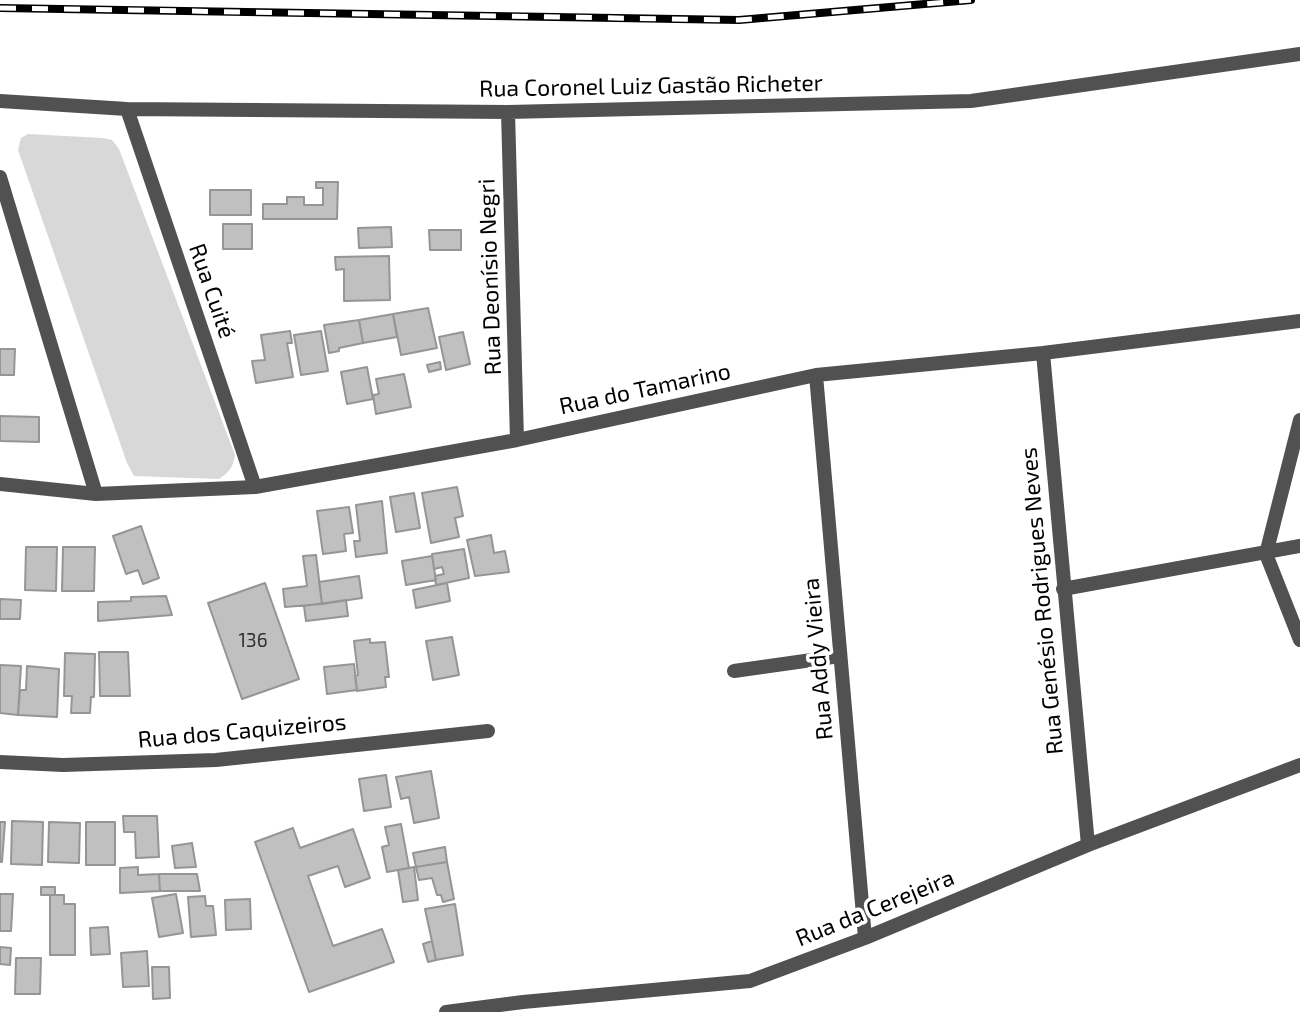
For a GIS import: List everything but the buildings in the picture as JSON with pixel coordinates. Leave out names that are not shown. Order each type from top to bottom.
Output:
[{"type":"street","name":"Rua Coronel Luiz Gastão Richeter","points":[[0,101],[127,109],[508,113],[971,101],[1300,54]]},
{"type":"street","name":"Rua Cuité","points":[[127,109],[255,487]]},
{"type":"street","name":"Rua Deonísio Negri","points":[[508,113],[517,440]]},
{"type":"street","points":[[0,177],[96,494]]},
{"type":"street","name":"Rua do Tamarino","points":[[0,484],[96,494],[255,487],[517,440],[816,375],[1042,353],[1300,321]]},
{"type":"street","name":"Rua Genésio Rodrigues Neves","points":[[1042,353],[1088,845]]},
{"type":"street","name":"Rua Addy Vieira","points":[[816,375],[865,938]]},
{"type":"street","points":[[1300,420],[1266,554],[1300,640]]},
{"type":"street","points":[[1063,589],[1300,546]]},
{"type":"street","points":[[734,671],[840,656]]},
{"type":"street","name":"Rua dos Caquizeiros","points":[[0,762],[63,765],[216,760],[488,731]]},
{"type":"street","name":"Rua da Cerejeira","points":[[446,1012],[524,1007],[750,981],[865,938],[1088,845],[1300,765]]},
{"type":"shaded area","points":[[28,134],[103,138],[112,140],[119,149],[235,455],[230,469],[219,479],[134,476],[127,463],[18,150],[21,138]]},
{"type":"railway","points":[[0,8],[739,20],[971,0]]}]
